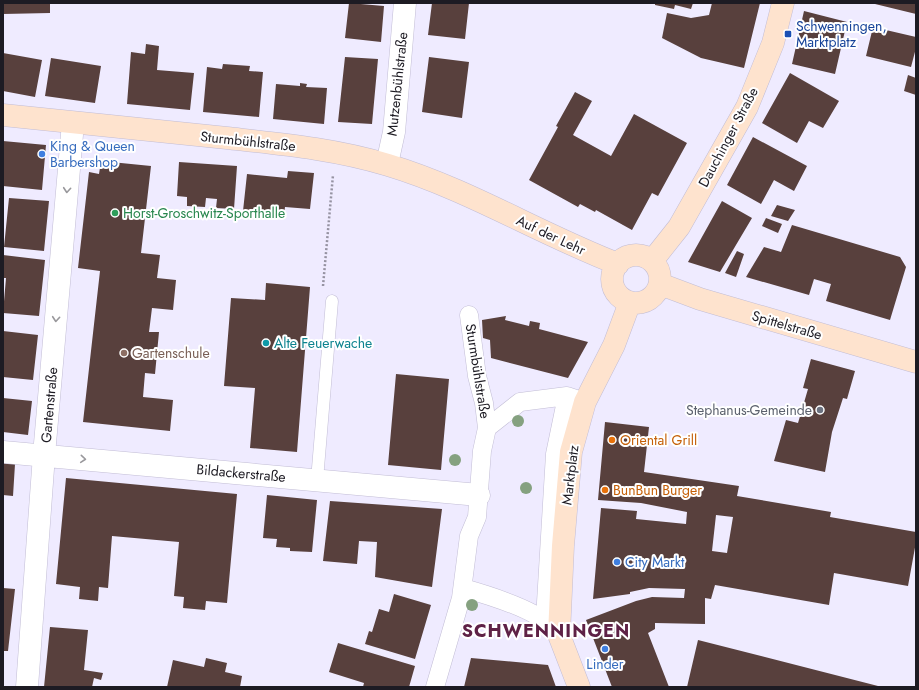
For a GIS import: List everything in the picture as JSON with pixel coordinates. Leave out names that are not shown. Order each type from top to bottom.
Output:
[{"type":"main road","name":"Dauchinger Straße","points":[[652,261],[679,227],[747,107],[773,43],[783,3]]},
{"type":"main road","name":"Sturmbühlstraße","points":[[3,115],[295,145],[387,164],[431,179],[485,203]]},
{"type":"main road","name":"Auf der Lehr","points":[[485,203],[576,248],[618,264]]},
{"type":"main road","points":[[638,255],[652,261],[660,274],[660,284],[654,296],[640,303],[630,302],[619,296],[614,289],[613,273],[618,264],[629,256],[638,255]]},
{"type":"main road","name":"Spittelstraße","points":[[660,284],[700,299],[916,362]]},
{"type":"main road","name":"Marktplatz","points":[[552,627],[563,546],[576,399],[614,345],[630,302]]},
{"type":"main road","points":[[552,627],[579,687]]},
{"type":"street","name":"Mutzenbühlstraße","points":[[387,164],[394,132],[406,3]]},
{"type":"street","name":"Gartenstraße","points":[[27,687],[44,456],[73,123]]},
{"type":"street","name":"Sturmbühlstraße","points":[[469,315],[477,376],[484,403],[488,428]]},
{"type":"street","points":[[435,687],[463,588],[469,536],[477,517],[482,451],[488,428],[520,402],[576,399]]},
{"type":"street","name":"Bildackerstraße","points":[[3,452],[251,473],[479,495]]},
{"type":"street","points":[[463,588],[490,595],[552,627]]},
{"type":"lane","points":[[317,480],[332,301]]},
{"type":"path","points":[[332,301],[323,286],[333,174]]},
{"type":"building","points":[[3,3],[50,3],[50,13],[3,14]]},
{"type":"building","points":[[349,3],[384,6],[381,42],[345,38]]},
{"type":"building","points":[[432,3],[469,3],[465,39],[428,35]]},
{"type":"building","points":[[655,3],[693,3],[691,9],[675,5],[674,9],[655,5]]},
{"type":"building","points":[[712,3],[760,3],[744,68],[701,58],[662,38],[667,13],[691,18],[709,15]]},
{"type":"building","points":[[916,3],[916,14],[875,4]]},
{"type":"building","points":[[804,11],[847,22],[835,74],[792,64]]},
{"type":"building","points":[[873,27],[916,37],[916,48],[911,67],[866,56]]},
{"type":"building","points":[[146,44],[159,46],[157,70],[194,73],[190,110],[127,104],[131,52],[145,54]]},
{"type":"building","points":[[3,53],[42,60],[35,97],[3,91]]},
{"type":"building","points":[[345,57],[378,59],[372,124],[338,122]]},
{"type":"building","points":[[429,57],[469,62],[462,118],[422,112]]},
{"type":"building","points":[[51,58],[101,66],[95,103],[45,96]]},
{"type":"building","points":[[223,64],[250,66],[249,71],[263,72],[259,117],[203,112],[207,67],[222,69]]},
{"type":"building","points":[[790,73],[839,101],[823,128],[809,121],[797,143],[762,123]]},
{"type":"building","points":[[908,75],[916,78],[916,95],[904,91]]},
{"type":"building","points":[[300,83],[307,84],[306,87],[327,88],[324,124],[273,119],[276,84],[300,86]]},
{"type":"building","points":[[575,92],[592,101],[573,135],[611,156],[634,114],[687,143],[658,196],[652,193],[632,230],[596,210],[595,212],[580,204],[578,207],[529,180]]},
{"type":"building","points":[[753,137],[807,166],[794,191],[774,180],[761,204],[727,185]]},
{"type":"building","points":[[3,141],[46,145],[42,190],[3,186]]},
{"type":"building","name":"Gartenschule","points":[[101,161],[151,166],[141,253],[160,255],[157,278],[176,280],[173,310],[152,308],[149,332],[159,332],[155,374],[145,373],[143,397],[173,400],[170,431],[83,422],[100,271],[78,268],[89,172],[99,174]]},
{"type":"building","points":[[179,162],[237,166],[234,209],[216,208],[217,199],[206,198],[205,207],[187,206],[187,197],[177,196]]},
{"type":"building","points":[[288,171],[314,173],[310,209],[285,207],[284,215],[243,211],[247,174],[287,178]]},
{"type":"building","points":[[9,198],[49,201],[44,251],[4,247]]},
{"type":"building","points":[[722,201],[752,218],[720,272],[688,262]]},
{"type":"building","points":[[777,205],[795,210],[788,221],[771,216]]},
{"type":"building","points":[[766,218],[782,224],[778,233],[762,226]]},
{"type":"building","points":[[792,225],[900,257],[906,267],[890,320],[826,301],[831,284],[814,279],[809,295],[746,277],[764,247],[781,252]]},
{"type":"building","points":[[737,251],[744,254],[736,277],[725,273]]},
{"type":"building","points":[[3,255],[45,260],[39,316],[3,313],[6,278],[3,278]]},
{"type":"building","name":"Alte Feuerwache","points":[[266,283],[310,287],[297,452],[250,448],[255,388],[224,386],[231,298],[265,300]]},
{"type":"building","points":[[506,316],[505,320],[529,326],[530,321],[540,323],[539,329],[588,342],[568,378],[491,358],[490,340],[483,338],[482,320]]},
{"type":"building","points":[[3,331],[38,335],[33,380],[3,377]]},
{"type":"building","name":"Stephanus-Gemeinde","points":[[811,359],[855,371],[847,399],[843,398],[832,432],[825,472],[774,461],[786,420],[798,423],[808,389],[803,388]]},
{"type":"building","points":[[396,374],[449,379],[441,470],[388,465]]},
{"type":"building","points":[[3,398],[32,401],[28,435],[3,432]]},
{"type":"building","points":[[605,422],[649,427],[644,472],[739,486],[737,496],[831,512],[830,517],[916,532],[916,542],[908,586],[834,573],[829,605],[715,585],[711,599],[705,598],[705,624],[655,623],[655,629],[648,633],[669,687],[612,687],[586,620],[636,601],[652,597],[684,598],[685,589],[649,588],[630,592],[630,594],[593,599],[601,508],[637,511],[636,519],[686,524],[687,512],[641,503],[598,500]],"holes":[[[716,515],[733,517],[727,553],[712,551]]]},
{"type":"building","points":[[3,463],[15,464],[13,496],[3,495]]},
{"type":"building","points":[[66,478],[237,494],[227,603],[206,601],[205,610],[183,608],[184,597],[174,596],[179,542],[112,536],[108,588],[99,587],[98,601],[79,599],[80,587],[56,584]]},
{"type":"building","points":[[267,495],[317,500],[312,552],[290,551],[290,548],[276,547],[277,539],[263,538]]},
{"type":"building","points":[[330,501],[442,509],[432,587],[375,577],[377,542],[359,541],[357,564],[323,561]]},
{"type":"building","points":[[3,588],[15,589],[8,651],[3,651]]},
{"type":"building","points":[[394,594],[431,605],[415,659],[365,644],[369,631],[372,632],[379,609],[389,612]]},
{"type":"building","points":[[50,627],[88,630],[84,670],[103,673],[101,680],[94,678],[92,687],[44,687]]},
{"type":"building","points":[[698,640],[878,686],[878,687],[687,687]]},
{"type":"building","points":[[338,643],[415,666],[409,687],[363,687],[364,683],[329,672]]},
{"type":"building","points":[[206,658],[227,663],[225,672],[242,676],[240,687],[167,687],[173,660],[204,667]]},
{"type":"building","points":[[471,658],[548,665],[556,687],[464,687]]},
{"type":"place","name":"Schwenningen, Marktplatz","points":[[788,34]]},
{"type":"place","name":"King & Queen Barbershop","points":[[42,154]]},
{"type":"place","name":"Horst-Groschwitz-Sporthalle","points":[[115,213]]},
{"type":"place","name":"Alte Feuerwache","points":[[266,343]]},
{"type":"place","name":"Gartenschule","points":[[124,353]]},
{"type":"place","name":"Stephanus-Gemeinde","points":[[820,410]]},
{"type":"place","name":"Oriental Grill","points":[[612,440]]},
{"type":"place","name":"BunBun Burger","points":[[605,490]]},
{"type":"place","name":"City Markt","points":[[617,562]]},
{"type":"place","name":"Linder","points":[[605,649]]},
{"type":"district","name":"SCHWENNINGEN","points":[[546,631]]}]
